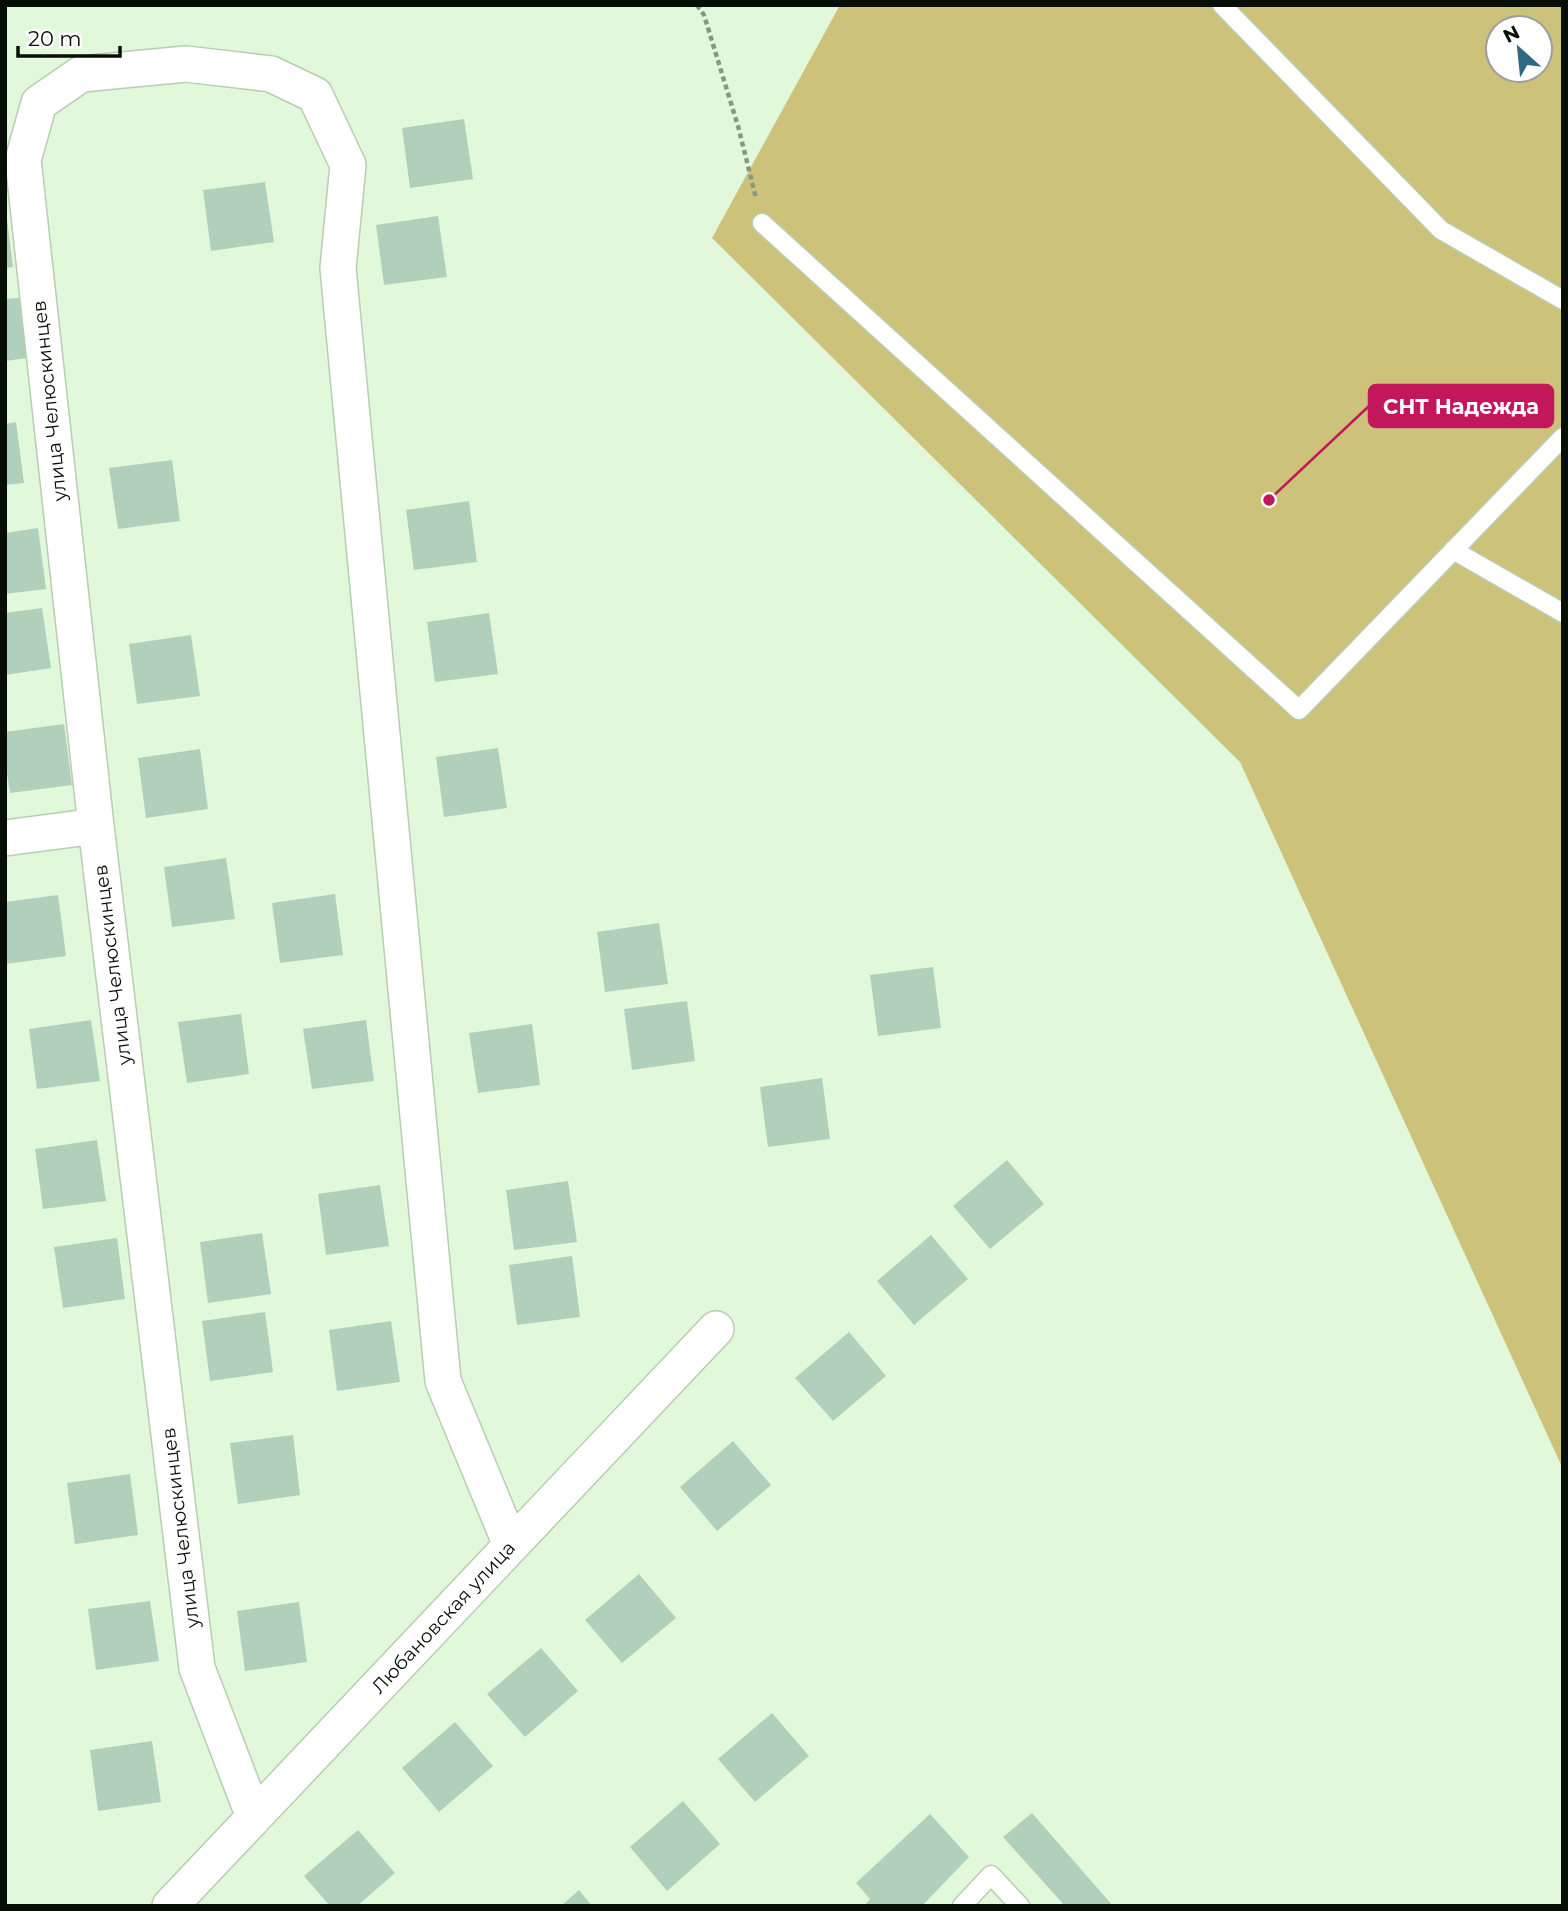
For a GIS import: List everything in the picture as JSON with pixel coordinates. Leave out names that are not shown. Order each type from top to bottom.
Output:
[{"type":"street","name":"улица Челюскинцев","points":[[254,1817],[197,1668],[96,826],[23,160],[39,103],[81,74],[186,64],[271,74],[315,95],[348,165],[338,268],[443,1381],[511,1545]]},
{"type":"street","points":[[5,838],[96,826]]},
{"type":"street","name":"Любановская улица","points":[[170,1906],[716,1329]]},
{"type":"lane","points":[[1222,5],[1441,230],[1563,300]]},
{"type":"lane","points":[[762,223],[1299,710],[1563,437]]},
{"type":"lane","points":[[1453,550],[1563,613]]},
{"type":"lane","points":[[962,1906],[991,1875],[1020,1906]]},
{"type":"path","points":[[697,5],[704,15],[735,114],[762,223]]},
{"type":"shaded area","points":[[840,5],[1563,5],[1563,1469],[1240,762],[712,238]]},
{"type":"building","points":[[464,119],[473,179],[410,188],[402,128]]},
{"type":"building","points":[[265,182],[274,242],[211,251],[203,190]]},
{"type":"building","points":[[438,216],[447,277],[384,285],[376,225]]},
{"type":"building","points":[[7,219],[13,267],[5,268],[5,220]]},
{"type":"building","points":[[19,298],[28,358],[5,361],[5,299]]},
{"type":"building","points":[[16,422],[24,483],[5,485],[5,424]]},
{"type":"building","points":[[172,460],[180,521],[118,529],[109,468]]},
{"type":"building","points":[[469,501],[477,562],[414,570],[406,510]]},
{"type":"building","points":[[38,528],[46,589],[5,594],[5,533]]},
{"type":"building","points":[[42,608],[51,668],[5,675],[5,613]]},
{"type":"building","points":[[489,613],[498,674],[435,682],[427,622]]},
{"type":"building","points":[[191,635],[200,696],[137,704],[129,644]]},
{"type":"building","points":[[64,724],[72,785],[10,793],[5,760],[5,732]]},
{"type":"building","points":[[498,748],[507,808],[444,817],[436,757]]},
{"type":"building","points":[[200,749],[208,809],[146,818],[138,758]]},
{"type":"building","points":[[226,858],[235,919],[172,927],[164,867]]},
{"type":"building","points":[[335,894],[343,955],[280,963],[272,903]]},
{"type":"building","points":[[58,895],[66,956],[5,964],[5,902]]},
{"type":"building","points":[[659,923],[668,984],[605,992],[597,932]]},
{"type":"building","points":[[933,967],[941,1028],[878,1036],[870,975]]},
{"type":"building","points":[[687,1001],[695,1061],[632,1070],[624,1009]]},
{"type":"building","points":[[241,1014],[249,1074],[187,1083],[178,1022]]},
{"type":"building","points":[[91,1020],[100,1081],[37,1089],[29,1029]]},
{"type":"building","points":[[366,1020],[374,1081],[312,1089],[303,1029]]},
{"type":"building","points":[[532,1024],[540,1085],[478,1093],[469,1033]]},
{"type":"building","points":[[822,1078],[830,1139],[768,1147],[760,1087]]},
{"type":"building","points":[[97,1140],[106,1201],[43,1209],[35,1149]]},
{"type":"building","points":[[1007,1160],[1044,1204],[990,1249],[953,1206]]},
{"type":"building","points":[[568,1181],[577,1242],[514,1250],[506,1190]]},
{"type":"building","points":[[380,1185],[389,1246],[326,1255],[318,1194]]},
{"type":"building","points":[[262,1233],[271,1294],[208,1303],[200,1242]]},
{"type":"building","points":[[931,1235],[968,1279],[914,1325],[877,1281]]},
{"type":"building","points":[[117,1238],[125,1299],[63,1308],[54,1247]]},
{"type":"building","points":[[572,1256],[580,1317],[517,1325],[509,1265]]},
{"type":"building","points":[[265,1312],[273,1372],[210,1381],[202,1321]]},
{"type":"building","points":[[391,1321],[400,1382],[337,1391],[329,1330]]},
{"type":"building","points":[[849,1332],[886,1376],[833,1421],[795,1378]]},
{"type":"building","points":[[293,1435],[300,1495],[238,1504],[230,1443]]},
{"type":"building","points":[[733,1441],[771,1485],[717,1531],[680,1487]]},
{"type":"building","points":[[130,1474],[138,1535],[75,1544],[67,1483]]},
{"type":"building","points":[[639,1574],[676,1618],[622,1663],[585,1620]]},
{"type":"building","points":[[150,1601],[159,1661],[96,1670],[88,1609]]},
{"type":"building","points":[[299,1602],[307,1662],[245,1671],[237,1611]]},
{"type":"building","points":[[541,1648],[578,1691],[525,1737],[487,1694]]},
{"type":"building","points":[[772,1713],[809,1756],[755,1802],[718,1759]]},
{"type":"building","points":[[455,1722],[493,1766],[439,1812],[402,1768]]},
{"type":"building","points":[[152,1741],[161,1802],[98,1811],[90,1750]]},
{"type":"building","points":[[683,1801],[720,1844],[667,1891],[630,1847]]},
{"type":"building","points":[[1032,1813],[1113,1906],[1065,1906],[1003,1837]]},
{"type":"building","points":[[930,1814],[969,1857],[922,1906],[864,1906],[870,1899],[856,1883]]},
{"type":"building","points":[[358,1830],[395,1873],[357,1906],[330,1906],[304,1876]]},
{"type":"building","points":[[579,1890],[592,1906],[561,1906]]},
{"type":"place","name":"СНТ Надежда","points":[[1269,500]]}]
